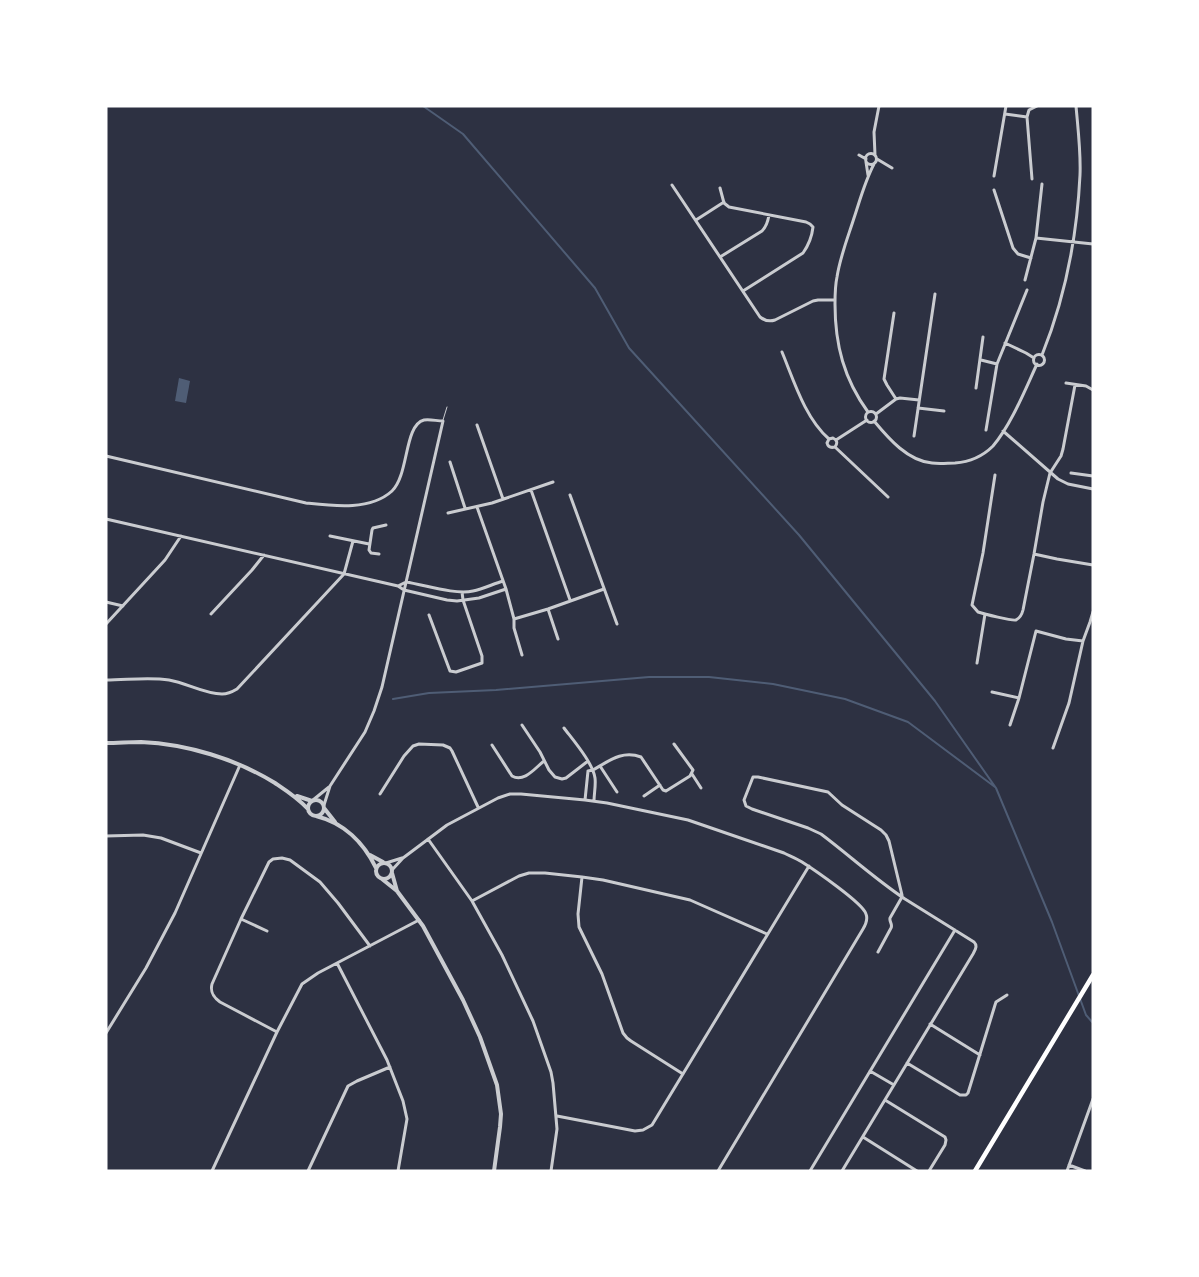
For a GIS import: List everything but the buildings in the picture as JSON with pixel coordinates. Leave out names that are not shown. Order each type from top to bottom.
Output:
[{"type":"main road","points":[[975,1171],[1093,975]]},
{"type":"street","points":[[876,414],[868,412],[862,405],[846,375],[836,329],[835,300],[836,280],[840,264],[868,176],[876,157],[874,132],[879,106]]},
{"type":"street","points":[[994,176],[1006,106]]},
{"type":"street","points":[[1032,179],[1027,117],[1029,110],[1037,106]]},
{"type":"street","points":[[1037,364],[1040,365],[1044,362],[1042,355],[1055,319],[1068,271],[1073,242],[1080,176],[1076,106]]},
{"type":"street","points":[[1005,114],[1027,117]]},
{"type":"street","points":[[868,176],[866,160],[875,146]]},
{"type":"street","points":[[886,165],[870,165],[860,155],[869,154],[892,168]]},
{"type":"street","points":[[1025,280],[1036,238],[1042,184]]},
{"type":"street","points":[[672,185],[760,317],[767,321],[775,320],[813,301],[835,300]]},
{"type":"street","points":[[720,188],[724,202],[730,207],[810,224],[812,227],[812,232],[803,253],[743,291]]},
{"type":"street","points":[[994,190],[1013,248],[1018,254],[1031,258]]},
{"type":"street","points":[[696,220],[724,202]]},
{"type":"street","points":[[720,257],[766,228],[769,215]]},
{"type":"street","points":[[1036,238],[1093,244]]},
{"type":"street","points":[[986,430],[997,364],[1027,290]]},
{"type":"street","points":[[914,436],[935,294]]},
{"type":"street","points":[[894,313],[884,379],[896,399]]},
{"type":"street","points":[[976,388],[983,338]]},
{"type":"street","points":[[1005,343],[1034,358],[1034,362],[1037,364]]},
{"type":"street","points":[[782,352],[808,412],[820,432],[829,439],[833,438],[836,440],[867,420],[870,422],[874,421],[909,455],[931,463],[962,462],[976,458],[992,447],[1022,398],[1037,364]]},
{"type":"street","points":[[1034,358],[1038,354],[1042,355]]},
{"type":"street","points":[[980,360],[997,364]]},
{"type":"street","points":[[1066,383],[1088,387],[1093,390]]},
{"type":"street","points":[[995,475],[972,606],[978,612],[1017,620],[1021,616],[1034,554],[1042,502],[1050,473],[1063,451],[1075,385]]},
{"type":"street","points":[[874,421],[876,414],[896,399],[919,400]]},
{"type":"street","points":[[918,408],[944,411]]},
{"type":"street","points":[[867,420],[866,415],[868,412]]},
{"type":"street","points":[[106,456],[306,503],[332,505],[362,504],[381,498],[392,491],[398,483],[402,475],[414,427],[419,422],[425,420],[443,421],[385,676],[377,702],[365,732],[330,786],[323,813],[316,816]]},
{"type":"street","points":[[477,425],[503,499]]},
{"type":"street","points":[[1003,431],[1058,479],[1068,484],[1093,490]]},
{"type":"street","points":[[829,439],[827,443],[829,447],[835,446]]},
{"type":"street","points":[[835,446],[836,440]]},
{"type":"street","points":[[835,446],[888,497]]},
{"type":"street","points":[[450,462],[465,508]]},
{"type":"street","points":[[1071,472],[1093,476]]},
{"type":"street","points":[[448,513],[477,507],[553,482]]},
{"type":"street","points":[[531,490],[570,600]]},
{"type":"street","points":[[570,495],[617,624]]},
{"type":"street","points":[[477,507],[506,589],[522,655]]},
{"type":"street","points":[[106,519],[398,586],[404,590],[446,600],[479,598],[506,589]]},
{"type":"street","points":[[379,554],[369,552],[373,528],[386,525]]},
{"type":"street","points":[[106,624],[165,560],[180,536]]},
{"type":"street","points":[[330,536],[370,544]]},
{"type":"street","points":[[106,680],[169,680],[222,694],[237,690],[344,574],[353,541]]},
{"type":"street","points":[[1034,554],[1057,560],[1093,565]]},
{"type":"street","points":[[211,614],[264,555]]},
{"type":"street","points":[[398,586],[406,582],[462,592],[472,591],[503,581]]},
{"type":"street","points":[[514,619],[604,589]]},
{"type":"street","points":[[429,616],[450,671],[456,672],[481,664],[482,656],[462,592]]},
{"type":"street","points":[[106,602],[123,606]]},
{"type":"street","points":[[548,609],[558,640]]},
{"type":"street","points":[[1053,748],[1069,703],[1083,641],[1093,612]]},
{"type":"street","points":[[977,663],[985,614]]},
{"type":"street","points":[[1010,725],[1036,632],[1083,641]]},
{"type":"street","points":[[992,692],[1019,698]]},
{"type":"street","points":[[522,725],[555,777],[566,778],[588,761]]},
{"type":"street","points":[[564,728],[593,770],[595,777],[594,801]]},
{"type":"street","points":[[106,743],[140,742],[174,746],[202,752],[240,765],[260,774],[295,796],[308,809],[310,814],[335,822]]},
{"type":"street","points":[[380,794],[410,748],[419,744],[443,745],[452,751],[478,808]]},
{"type":"street","points":[[674,744],[692,767],[692,774],[701,788]]},
{"type":"street","points":[[492,745],[512,776],[516,778],[524,778],[544,761]]},
{"type":"street","points":[[588,771],[619,755],[641,757],[663,790],[669,790],[692,774]]},
{"type":"street","points":[[106,1033],[146,968],[174,913],[240,765]]},
{"type":"street","points":[[585,800],[590,766]]},
{"type":"street","points":[[600,766],[617,792]]},
{"type":"street","points":[[842,1171],[976,948],[976,944],[902,897],[820,834],[746,806],[744,800],[754,777],[828,792],[842,805],[886,835],[890,841],[902,897],[890,918],[892,926],[878,952]]},
{"type":"street","points":[[308,809],[309,803],[330,786]]},
{"type":"street","points":[[644,796],[660,786]]},
{"type":"street","points":[[586,791],[595,792]]},
{"type":"street","points":[[382,879],[390,876],[392,870],[402,858],[447,825],[498,798],[516,794],[594,801],[688,820],[793,857],[838,887],[862,907],[866,913],[866,921],[860,935],[718,1171]]},
{"type":"street","points":[[295,796],[318,800],[335,822],[352,835],[370,855],[376,868],[377,876],[397,890],[419,920],[441,959],[478,1031],[497,1085],[501,1123],[494,1171]]},
{"type":"street","points":[[106,836],[161,838],[200,852]]},
{"type":"street","points":[[428,839],[472,901],[502,955],[531,1014],[551,1072],[557,1116],[557,1132],[550,1171]]},
{"type":"street","points":[[370,855],[390,866],[397,890]]},
{"type":"street","points":[[277,1032],[220,1002],[211,989],[241,919],[269,862],[274,858],[290,860],[320,882],[370,946]]},
{"type":"street","points":[[376,868],[379,864],[402,858]]},
{"type":"street","points":[[557,1116],[628,1130],[649,1128],[655,1122],[809,866]]},
{"type":"street","points":[[472,901],[519,876],[529,873],[582,877],[690,900],[767,934]]},
{"type":"street","points":[[582,877],[578,924],[602,974],[623,1032],[631,1041],[683,1074]]},
{"type":"street","points":[[241,919],[267,930]]},
{"type":"street","points":[[212,1171],[277,1032],[302,984],[337,963],[419,920]]},
{"type":"street","points":[[810,1171],[955,930]]},
{"type":"street","points":[[337,963],[390,1067],[403,1101],[406,1124],[398,1171]]},
{"type":"street","points":[[907,1063],[964,1096],[968,1093],[995,1005],[999,999],[1006,995]]},
{"type":"street","points":[[930,1024],[980,1055]]},
{"type":"street","points":[[308,1171],[348,1086],[390,1067]]},
{"type":"street","points":[[870,1071],[894,1085]]},
{"type":"street","points":[[1067,1171],[1093,1099]]},
{"type":"street","points":[[885,1100],[945,1137],[945,1145],[929,1171]]},
{"type":"street","points":[[863,1137],[917,1171]]},
{"type":"street","points":[[1069,1165],[1084,1171]]},
{"type":"lane","points":[[443,421],[446,407]]},
{"type":"water","points":[[179,378],[190,381],[186,403],[175,401]]},
{"type":"waterway","points":[[423,106],[463,134],[595,288],[629,348],[799,535],[935,701],[996,788],[1052,922],[1086,1015],[1093,1023]]},
{"type":"waterway","points":[[393,699],[429,693],[496,690],[649,677],[709,677],[773,684],[845,699],[908,722],[995,787]]}]
